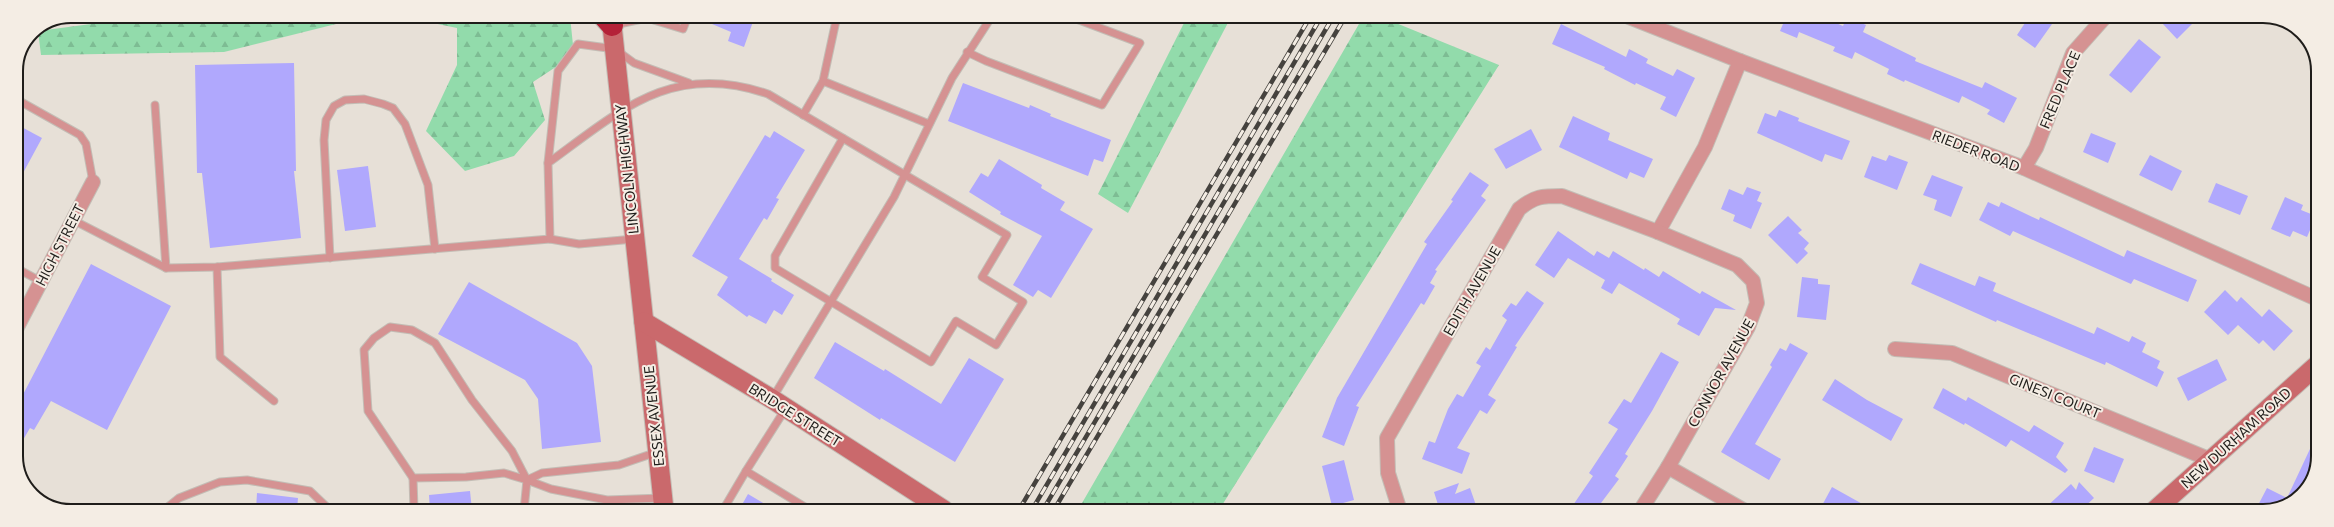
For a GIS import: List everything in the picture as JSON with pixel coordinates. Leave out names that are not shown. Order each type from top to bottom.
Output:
[{"type":"street","name":"LINCOLN HIGHWAY","points":[[610,23],[615,49],[644,322]]},
{"type":"street","name":"RIEDER ROAD","points":[[1645,23],[1740,61],[2024,168],[2311,296]]},
{"type":"street","name":"FRED PLACE","points":[[2024,168],[2036,148],[2073,53],[2100,23]]},
{"type":"street","points":[[1658,232],[1705,147],[1740,61]]},
{"type":"street","name":"HIGH STREET","points":[[23,314],[42,282],[93,182]]},
{"type":"street","name":"EDITH AVENUE","points":[[1398,504],[1388,473],[1387,438],[1519,208],[1533,198],[1562,196],[1658,232]]},
{"type":"street","name":"CONNOR AVENUE","points":[[1644,504],[1668,467],[1748,327],[1757,304],[1753,281],[1737,265],[1658,232]]},
{"type":"street","name":"BRIDGE STREET","points":[[644,322],[779,404],[935,504]]},
{"type":"street","name":"ESSEX AVENUE","points":[[644,322],[657,452],[664,504]]},
{"type":"street","name":"GINESI COURT","points":[[1895,349],[1952,353],[2211,460]]},
{"type":"street","name":"NEW DURHAM ROAD","points":[[2162,504],[2311,370]]},
{"type":"street","points":[[1668,467],[1734,504]]},
{"type":"lane","points":[[663,23],[683,29],[685,23]]},
{"type":"lane","points":[[803,115],[823,81],[835,23]]},
{"type":"lane","points":[[727,504],[746,471],[831,304],[907,174],[929,124],[967,52],[987,23]]},
{"type":"lane","points":[[967,52],[986,62],[1102,105],[1140,44],[1088,23]]},
{"type":"lane","points":[[550,239],[548,163],[558,71],[578,44],[615,49],[634,63],[690,83]]},
{"type":"lane","points":[[823,81],[929,124]]},
{"type":"lane","points":[[548,163],[621,110],[659,92],[690,83],[716,83],[750,88],[768,94],[907,174],[1007,235],[982,277],[1023,302],[996,345],[956,321],[931,362],[831,304],[775,268],[773,263],[775,256],[843,138]]},
{"type":"lane","points":[[330,258],[324,140],[326,120],[334,106],[345,100],[364,99],[393,108],[405,124],[428,185],[435,249]]},
{"type":"lane","points":[[23,103],[80,135],[86,144],[93,182]]},
{"type":"lane","points":[[155,105],[166,268]]},
{"type":"lane","points":[[73,220],[166,268],[217,267],[550,239],[579,244],[634,239]]},
{"type":"lane","points":[[217,267],[220,357],[274,401]]},
{"type":"lane","points":[[23,272],[42,282]]},
{"type":"lane","points":[[414,504],[413,478],[368,410],[364,350],[374,338],[390,328],[412,330],[435,343],[472,400],[512,451],[526,480],[524,504]]},
{"type":"lane","points":[[526,480],[542,473],[619,465],[657,452]]},
{"type":"lane","points":[[746,471],[800,504]]},
{"type":"lane","points":[[413,478],[466,477],[504,473],[551,489],[607,500],[664,504]]},
{"type":"lane","points":[[172,504],[179,498],[220,482],[247,480],[310,491],[324,504]]},
{"type":"green space","points":[[99,23],[340,23],[224,52],[41,55],[39,36],[47,30]]},
{"type":"green space","points":[[433,23],[571,23],[574,55],[533,82],[545,120],[514,156],[465,171],[426,131],[457,65],[457,28]]},
{"type":"green space","points":[[1184,23],[1228,23],[1128,213],[1098,194]]},
{"type":"green space","points":[[1360,23],[1396,23],[1499,65],[1223,504],[1081,504]]},
{"type":"building","points":[[710,23],[753,23],[744,47],[728,41],[731,32]]},
{"type":"building","points":[[1783,23],[1836,23],[1843,26],[1844,23],[1861,23],[1866,25],[1863,32],[1916,58],[1915,61],[1982,88],[1985,82],[2017,98],[2004,123],[1987,114],[1990,110],[1962,96],[1959,103],[1905,80],[1904,82],[1887,74],[1889,69],[1855,52],[1852,59],[1833,51],[1835,47],[1799,32],[1797,38],[1780,31]]},
{"type":"building","points":[[2025,23],[2053,23],[2035,48],[2017,35]]},
{"type":"building","points":[[2162,23],[2193,23],[2177,39]]},
{"type":"building","points":[[1561,24],[1626,57],[1629,49],[1648,59],[1646,63],[1673,76],[1677,69],[1695,78],[1676,117],[1660,109],[1666,97],[1636,83],[1635,85],[1604,69],[1605,67],[1552,44]]},
{"type":"building","points":[[2139,39],[2161,57],[2131,93],[2109,75]]},
{"type":"building","points":[[294,63],[296,171],[294,171],[301,238],[210,248],[202,173],[197,173],[195,65]]},
{"type":"building","points":[[963,83],[1029,108],[1030,105],[1051,114],[1050,116],[1111,140],[1103,162],[1094,159],[1088,176],[948,121]]},
{"type":"building","points":[[1779,110],[1799,118],[1798,121],[1850,141],[1842,160],[1825,154],[1822,162],[1757,133],[1765,113],[1776,117]]},
{"type":"building","points":[[1573,116],[1610,133],[1608,140],[1653,159],[1644,178],[1630,172],[1627,179],[1559,147]]},
{"type":"building","points":[[23,128],[42,138],[23,173]]},
{"type":"building","points":[[1531,129],[1542,150],[1506,169],[1494,149]]},
{"type":"building","points":[[774,131],[805,150],[776,198],[779,199],[767,220],[764,218],[739,259],[772,279],[771,281],[794,295],[782,315],[774,310],[766,324],[749,315],[747,317],[717,295],[728,277],[692,256],[765,135],[770,138]]},
{"type":"building","points":[[2091,133],[2116,143],[2108,163],[2083,152]]},
{"type":"building","points":[[1889,155],[1908,162],[1897,190],[1864,177],[1872,156],[1886,161]]},
{"type":"building","points":[[2150,155],[2182,171],[2172,191],[2139,175]]},
{"type":"building","points":[[999,159],[1042,185],[1041,188],[1065,202],[1060,210],[1093,229],[1051,298],[1038,290],[1033,297],[1013,285],[1042,236],[1000,214],[1001,212],[969,192],[981,173],[988,177]]},
{"type":"building","points":[[368,166],[376,227],[345,231],[337,170]]},
{"type":"building","points":[[1470,172],[1489,185],[1481,196],[1486,200],[1435,270],[1437,271],[1430,283],[1435,286],[1424,305],[1421,303],[1356,406],[1359,407],[1344,446],[1322,437],[1337,398],[1427,244],[1424,242],[1453,201],[1451,200]]},
{"type":"building","points":[[1932,175],[1963,187],[1951,217],[1934,210],[1937,200],[1923,195]]},
{"type":"building","points":[[2216,183],[2248,196],[2240,215],[2208,202]]},
{"type":"building","points":[[1747,187],[1761,192],[1757,201],[1762,203],[1751,229],[1733,221],[1735,215],[1721,209],[1729,189],[1743,195]]},
{"type":"building","points":[[2285,197],[2303,205],[2301,210],[2311,214],[2311,228],[2307,237],[2293,231],[2290,237],[2271,229]]},
{"type":"building","points":[[1988,202],[1999,207],[2001,202],[2039,220],[2040,217],[2124,257],[2127,250],[2197,280],[2188,302],[2134,279],[2131,284],[2013,231],[2010,236],[1979,220]]},
{"type":"building","points":[[1788,216],[1802,230],[1798,233],[1809,243],[1804,249],[1808,253],[1797,264],[1768,235]]},
{"type":"building","points":[[1558,231],[1594,256],[1597,251],[1609,258],[1613,251],[1644,270],[1645,268],[1659,277],[1663,271],[1700,294],[1702,291],[1736,310],[1715,308],[1699,336],[1677,324],[1680,319],[1619,283],[1612,294],[1601,288],[1605,280],[1568,258],[1554,278],[1535,265]]},
{"type":"building","points":[[1920,263],[1975,286],[1979,276],[1996,283],[1993,291],[2094,334],[2097,327],[2129,342],[2132,336],[2146,343],[2142,352],[2160,361],[2157,368],[2164,372],[2157,387],[2106,362],[2105,365],[1997,320],[1996,322],[1911,284]]},
{"type":"building","points":[[91,264],[171,306],[107,430],[51,401],[34,430],[30,428],[23,440],[23,395]]},
{"type":"building","points":[[1802,277],[1818,279],[1818,284],[1830,285],[1826,320],[1797,317]]},
{"type":"building","points":[[469,282],[577,343],[592,366],[601,442],[542,449],[538,399],[525,380],[438,334]]},
{"type":"building","points":[[2225,290],[2237,302],[2241,297],[2262,317],[2269,309],[2293,331],[2274,351],[2263,340],[2259,344],[2238,325],[2228,335],[2204,312]]},
{"type":"building","points":[[1527,291],[1544,303],[1515,346],[1517,347],[1488,395],[1496,400],[1487,414],[1480,410],[1457,448],[1470,453],[1462,474],[1422,459],[1429,441],[1435,443],[1448,409],[1457,394],[1463,397],[1481,366],[1476,363],[1486,347],[1490,350],[1507,320],[1502,316],[1511,303],[1516,306]]},
{"type":"building","points":[[835,342],[884,371],[885,369],[941,404],[969,358],[1004,379],[955,462],[881,418],[880,420],[814,378]]},
{"type":"building","points":[[1790,343],[1808,353],[1755,444],[1781,459],[1769,480],[1721,452],[1772,367],[1770,365],[1780,348],[1786,351]]},
{"type":"building","points":[[1661,352],[1679,362],[1652,411],[1625,454],[1628,456],[1615,476],[1619,479],[1600,504],[1574,504],[1593,476],[1589,473],[1618,429],[1608,423],[1624,399],[1631,403]]},
{"type":"building","points":[[2217,359],[2227,380],[2188,401],[2177,378]]},
{"type":"building","points":[[1835,379],[1867,400],[1903,419],[1891,441],[1822,400]]},
{"type":"building","points":[[1943,388],[1966,401],[1968,397],[2029,432],[2034,425],[2064,443],[2056,457],[2068,470],[2065,473],[2011,440],[2006,447],[1965,423],[1964,425],[1933,408]]},
{"type":"building","points":[[2094,447],[2124,459],[2114,483],[2084,471]]},
{"type":"building","points":[[2311,447],[2310,465],[2305,480],[2295,492],[2287,498]]},
{"type":"building","points":[[1344,460],[1354,500],[1339,504],[1332,504],[1322,466]]},
{"type":"building","points":[[2079,482],[2094,498],[2088,504],[2050,504],[2071,484],[2076,490]]},
{"type":"building","points":[[1459,483],[1455,494],[1470,488],[1476,504],[1438,504],[1434,492]]},
{"type":"building","points":[[1832,487],[1862,504],[1823,504]]},
{"type":"building","points":[[2267,488],[2287,498],[2272,503],[2259,504]]},
{"type":"building","points":[[470,491],[471,504],[430,504],[429,495]]},
{"type":"building","points":[[257,493],[298,498],[298,504],[256,504]]},
{"type":"building","points":[[748,494],[765,504],[742,504]]},
{"type":"railway","points":[[1023,504],[1306,23]]},
{"type":"railway","points":[[1036,504],[1317,23]]},
{"type":"railway","points":[[1047,504],[1329,23]]},
{"type":"railway","points":[[1058,504],[1341,23]]}]
